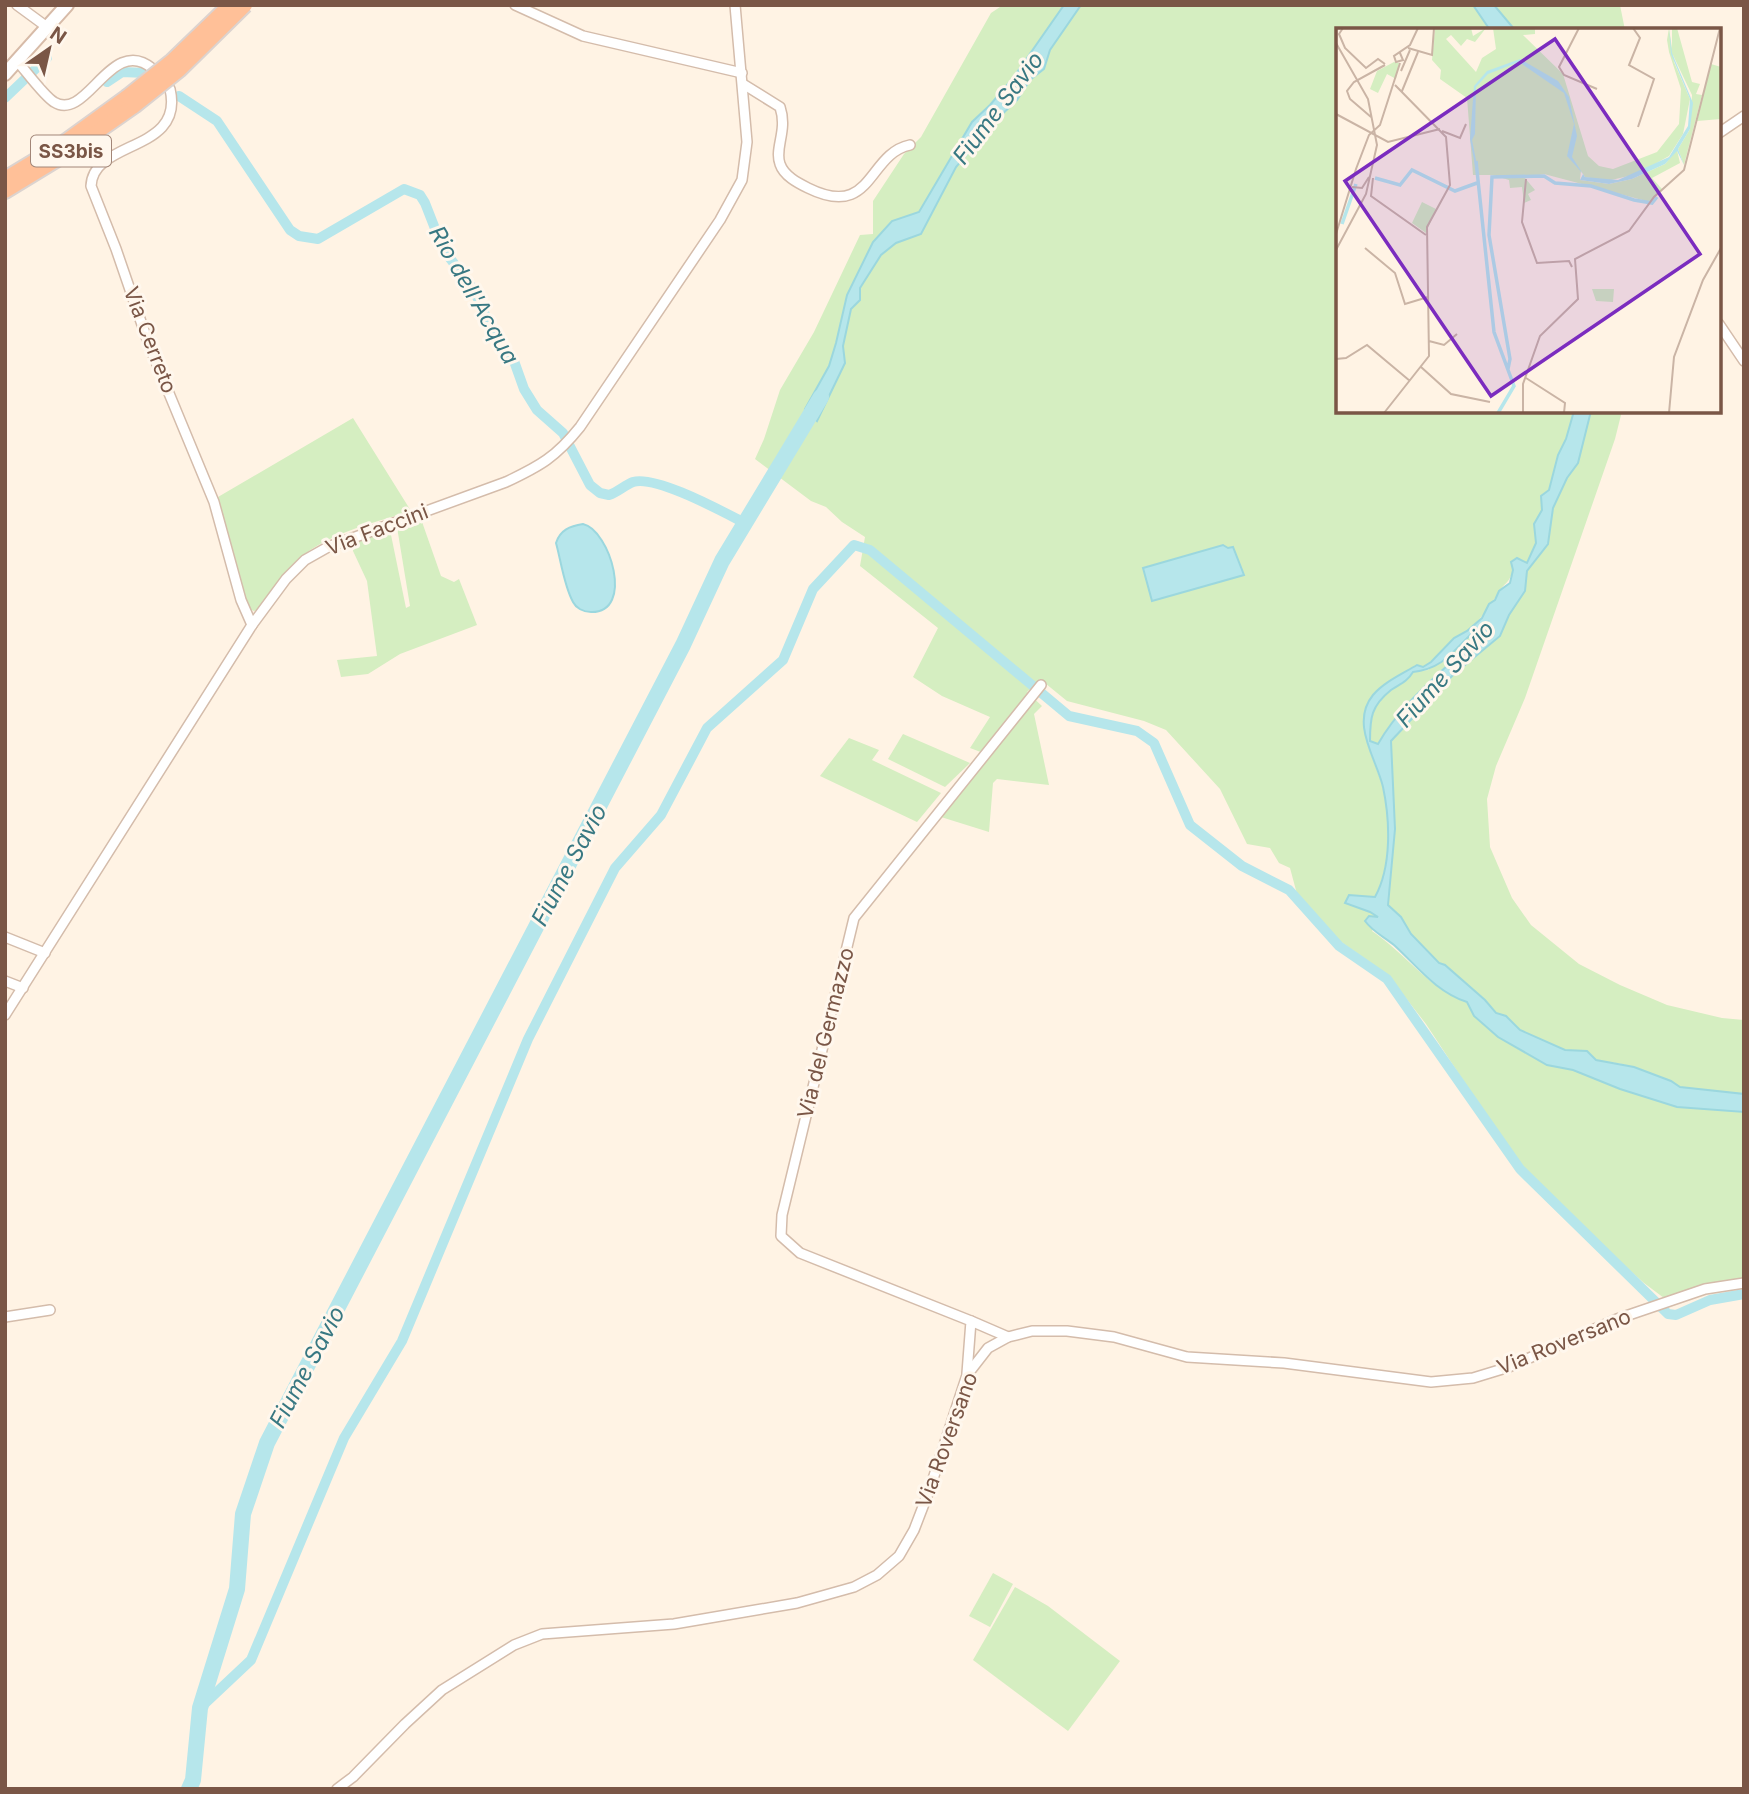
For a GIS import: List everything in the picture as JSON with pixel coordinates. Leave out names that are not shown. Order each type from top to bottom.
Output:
[{"type":"highway","name":"SS3bis","points":[[5,191],[64,155],[130,102],[230,5]]},
{"type":"highway","name":"SS3bis","points":[[5,179],[179,70],[245,5]]},
{"type":"main road","points":[[5,74],[67,5]]},
{"type":"street","points":[[17,5],[47,27]]},
{"type":"street","points":[[516,5],[583,36],[742,73]]},
{"type":"street","name":"Via Faccini","points":[[5,1015],[252,625],[286,579],[305,560],[348,539],[506,482],[545,463],[559,452],[573,435],[720,220],[742,180],[747,142],[736,5]]},
{"type":"street","points":[[17,61],[55,103],[64,105],[75,103],[106,73],[119,65],[139,62],[153,69]]},
{"type":"street","points":[[743,84],[780,107],[785,119],[779,162],[783,171],[823,195],[842,197],[858,190],[900,147],[910,145]]},
{"type":"street","name":"Via Cerreto","points":[[170,89],[172,112],[164,125],[154,134],[96,169],[91,177],[91,186],[149,345],[214,502],[241,600],[252,625]]},
{"type":"street","points":[[1721,132],[1744,116]]},
{"type":"street","points":[[1721,327],[1744,361]]},
{"type":"street","name":"Via del Germazzo","points":[[1008,1337],[800,1253],[781,1236],[782,1214],[854,918],[1041,684]]},
{"type":"street","points":[[5,937],[45,953]]},
{"type":"street","points":[[5,981],[23,988]]},
{"type":"street","name":"Via Roversano","points":[[337,1789],[353,1777],[442,1690],[514,1644],[542,1633],[674,1624],[797,1603],[854,1587],[877,1575],[898,1556],[914,1530],[967,1375],[988,1348],[1008,1337],[1032,1331],[1067,1331],[1114,1337],[1187,1357],[1283,1363],[1432,1382],[1473,1378],[1509,1367],[1617,1319],[1705,1289],[1744,1283]]},
{"type":"street","points":[[5,1317],[50,1310]]},
{"type":"street","points":[[967,1375],[971,1321]]},
{"type":"green space","points":[[1003,5],[1620,5],[1625,28],[1336,28],[1336,413],[1573,413],[1549,490],[1541,496],[1542,510],[1534,524],[1536,543],[1527,563],[1513,570],[1474,625],[1453,639],[1427,665],[1417,665],[1382,687],[1366,706],[1366,740],[1382,785],[1387,812],[1387,857],[1375,897],[1349,895],[1380,919],[1372,931],[1441,989],[1467,1002],[1474,1016],[1516,1048],[1547,1065],[1573,1070],[1620,1089],[1677,1107],[1744,1112],[1744,1279],[1712,1284],[1664,1298],[1576,1222],[1521,1168],[1426,1024],[1388,975],[1337,939],[1297,894],[1290,868],[1279,863],[1270,848],[1247,844],[1220,789],[1166,730],[1144,721],[1067,701],[1040,679],[1027,692],[1042,706],[1034,714],[1049,785],[997,779],[993,783],[989,832],[941,817],[939,813],[986,754],[970,748],[990,717],[942,696],[913,677],[938,628],[860,566],[865,537],[755,459],[780,390],[814,332],[860,235],[873,234],[873,201],[904,154],[921,137],[991,13]]},
{"type":"green space","points":[[1590,413],[1622,413],[1615,439],[1525,698],[1496,766],[1487,799],[1490,847],[1512,898],[1531,925],[1579,964],[1667,1005],[1722,1018],[1744,1020],[1744,1094],[1680,1087],[1671,1081],[1622,1064],[1596,1060],[1587,1051],[1565,1050],[1520,1030],[1506,1016],[1496,1013],[1445,965],[1439,963],[1411,934],[1401,917],[1388,906],[1395,829],[1391,741],[1453,675],[1500,636],[1509,615],[1525,591],[1527,571],[1548,544],[1553,508],[1567,478],[1578,463]]},
{"type":"green space","points":[[353,418],[411,511],[348,531],[318,545],[288,570],[260,609],[254,611],[248,608],[218,497]]},
{"type":"green space","points":[[421,519],[441,576],[454,582],[459,579],[477,625],[400,654],[368,674],[341,677],[337,660],[377,656],[367,581],[353,551],[353,543],[390,530],[406,608],[410,606],[397,527]]},
{"type":"green space","points":[[1487,621],[1490,625],[1415,696],[1389,726],[1378,744],[1370,741],[1373,713],[1379,701],[1406,681],[1413,672],[1428,670]]},
{"type":"green space","points":[[903,734],[970,763],[945,787],[888,759]]},
{"type":"green space","points":[[849,738],[879,750],[872,760],[941,793],[917,822],[820,776]]},
{"type":"green space","points":[[993,1573],[1013,1584],[990,1627],[969,1616]]},
{"type":"green space","points":[[1015,1587],[1048,1606],[1120,1661],[1068,1731],[973,1660]]},
{"type":"water","points":[[1064,5],[1081,5],[1050,50],[1044,69],[1030,80],[1017,100],[956,167],[921,234],[896,243],[881,255],[860,288],[860,300],[851,309],[843,346],[845,363],[817,421],[805,409],[829,366],[847,295],[873,242],[892,221],[919,212],[972,122],[1013,78]]},
{"type":"water","points":[[1473,5],[1494,5],[1513,28],[1489,28]]},
{"type":"water","points":[[1573,413],[1590,413],[1578,463],[1567,478],[1553,508],[1548,544],[1527,571],[1525,591],[1509,615],[1500,636],[1453,675],[1391,741],[1395,829],[1388,905],[1439,963],[1445,965],[1496,1013],[1506,1016],[1520,1030],[1565,1050],[1587,1051],[1596,1060],[1634,1067],[1680,1087],[1744,1094],[1744,1112],[1677,1107],[1620,1089],[1573,1070],[1547,1065],[1498,1037],[1474,1016],[1467,1002],[1436,985],[1365,921],[1369,916],[1378,917],[1345,903],[1349,895],[1375,897],[1381,885],[1387,857],[1388,828],[1383,787],[1364,729],[1367,706],[1382,686],[1417,665],[1423,667],[1431,662],[1454,638],[1482,618],[1499,591],[1510,583],[1513,570],[1511,562],[1517,558],[1527,563],[1536,543],[1534,524],[1542,510],[1541,496],[1549,490]],"holes":[[[1488,622],[1489,625],[1402,710],[1378,744],[1370,741],[1373,713],[1384,696],[1406,681],[1413,672],[1437,665],[1446,659]]]},
{"type":"water","points":[[583,524],[602,540],[614,571],[612,600],[604,609],[591,612],[580,609],[573,602],[556,543],[566,529]]},
{"type":"water","points":[[1223,545],[1233,547],[1244,575],[1152,601],[1143,568]]},
{"type":"waterway","name":"Rio dell'Acqua","points":[[5,98],[47,58]]},
{"type":"waterway","name":"Rio dell'Acqua","points":[[107,82],[122,72],[146,73]]},
{"type":"waterway","name":"Rio dell'Acqua","points":[[179,96],[217,121],[290,230],[299,236],[318,239],[404,189],[420,195],[443,249],[474,290],[498,344],[514,361],[524,389],[537,410],[563,433],[590,485],[600,493],[609,495],[633,482],[657,484],[745,523]]},
{"type":"waterway","name":"Fiume Savio","points":[[189,1789],[193,1780],[200,1708],[237,1589],[243,1514],[267,1443],[683,645],[722,561],[821,397]]},
{"type":"waterway","points":[[200,1708],[251,1660],[344,1438],[402,1341],[528,1039],[615,868],[661,815],[707,728],[783,660],[813,589],[854,545],[870,550],[1069,716],[1137,731],[1154,743],[1190,825],[1242,866],[1289,890],[1339,946],[1387,979],[1520,1169],[1668,1314],[1676,1315],[1710,1300],[1744,1294]]}]
